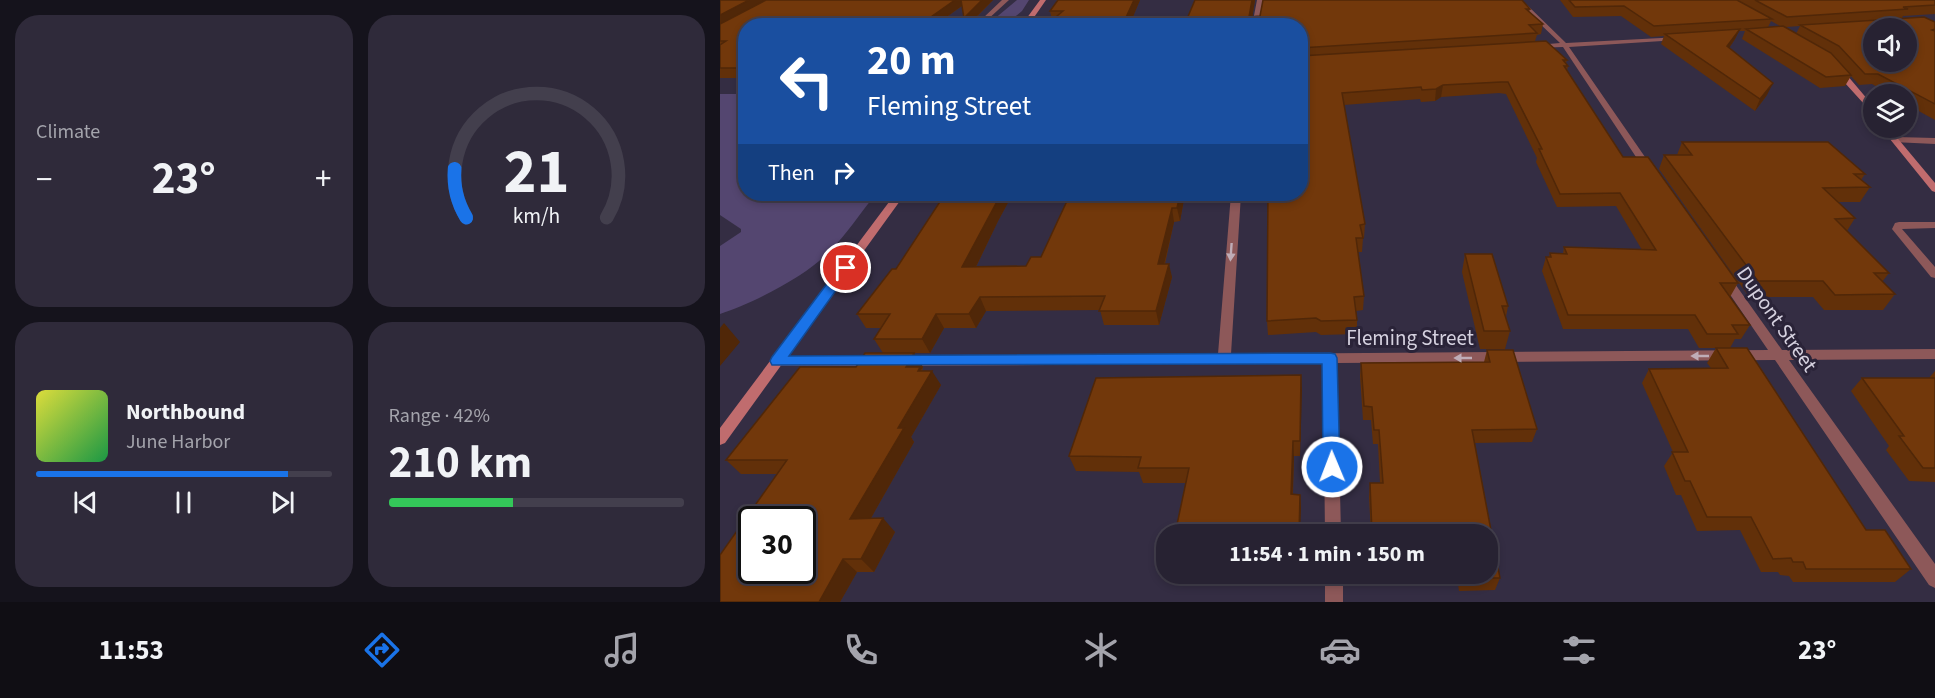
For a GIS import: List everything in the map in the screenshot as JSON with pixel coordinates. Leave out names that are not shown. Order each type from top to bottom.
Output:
[{"type":"street","points":[[986,18],[1005,0]]},
{"type":"street","points":[[1030,18],[1043,0]]},
{"type":"street","points":[[1257,18],[1260,0]]},
{"type":"street","points":[[1518,0],[1556,34],[1655,178]]},
{"type":"street","points":[[1531,48],[1691,38]]},
{"type":"street","points":[[1834,64],[1863,100]]},
{"type":"street","points":[[1896,140],[1935,141]]},
{"type":"street","points":[[1896,140],[1935,189]]},
{"type":"street","points":[[720,439],[895,201]]},
{"type":"street","points":[[1224,358],[1235,201]]},
{"type":"street","points":[[1935,225],[1907,224],[1899,225],[1897,229],[1935,274]]},
{"type":"street","name":"Dupont Street","points":[[1719,270],[1935,579]]},
{"type":"street","name":"Fleming Street","points":[[777,361],[1935,354]]},
{"type":"street","points":[[1330,358],[1333,524]]},
{"type":"street","points":[[1334,584],[1334,602]]},
{"type":"shaded area","points":[[1017,0],[1029,0],[1022,11],[1014,18],[995,18]]},
{"type":"shaded area","points":[[720,94],[738,94],[738,201],[871,201],[842,238],[819,261],[778,288],[720,314],[720,246],[741,232],[741,229],[720,215]]},
{"type":"building","points":[[720,0],[749,0],[720,15]]},
{"type":"building","points":[[766,0],[955,0],[929,18],[738,18],[738,68],[720,68],[720,45],[726,41],[720,41],[720,24]]},
{"type":"building","points":[[961,0],[982,0],[964,18]]},
{"type":"building","points":[[1058,0],[1134,0],[1126,18],[1055,18],[1063,11],[1050,11]]},
{"type":"building","points":[[1195,0],[1252,0],[1249,17],[1260,16],[1263,0],[1522,0],[1530,9],[1526,9],[1543,24],[1529,25],[1537,33],[1308,47],[1308,18],[1187,18]]},
{"type":"building","points":[[1569,0],[1737,0],[1772,19],[1654,26],[1624,6],[1575,7]]},
{"type":"building","points":[[1755,0],[1935,0],[1935,5],[1903,7],[1908,9],[1787,17]]},
{"type":"building","points":[[1924,17],[1935,22],[1935,29],[1932,30],[1935,31],[1935,104],[1917,95],[1917,84],[1897,84],[1878,74],[1863,72],[1917,72],[1917,18],[1908,18]]},
{"type":"building","points":[[1863,21],[1863,72],[1839,46],[1800,25]]},
{"type":"building","points":[[1783,26],[1831,53],[1851,75],[1826,77],[1746,29]]},
{"type":"building","points":[[1740,29],[1727,46],[1773,83],[1760,99],[1665,34]]},
{"type":"building","points":[[1546,41],[1567,60],[1563,60],[1568,66],[1564,66],[1623,157],[1648,157],[1738,283],[1720,283],[1750,325],[1732,325],[1738,334],[1707,334],[1695,315],[1568,315],[1546,257],[1551,257],[1550,253],[1567,254],[1564,247],[1656,250],[1620,193],[1560,194],[1539,149],[1542,149],[1508,82],[1443,85],[1436,89],[1422,90],[1421,87],[1342,93],[1365,224],[1360,225],[1363,238],[1356,238],[1364,296],[1354,297],[1357,320],[1321,321],[1316,318],[1267,321],[1268,201],[1308,201],[1308,56]]},
{"type":"building","points":[[1682,142],[1828,142],[1865,174],[1854,174],[1870,187],[1823,188],[1855,218],[1835,219],[1889,273],[1874,273],[1895,294],[1835,295],[1823,281],[1758,281],[1664,155],[1692,155]]},
{"type":"building","points":[[940,201],[997,201],[962,267],[1026,266],[1031,257],[1041,257],[1067,201],[1178,201],[1177,208],[1172,208],[1158,264],[1169,264],[1156,311],[1099,311],[1105,296],[980,297],[969,314],[936,314],[922,339],[874,339],[890,314],[857,314],[892,269],[896,269]]},
{"type":"building","points":[[1465,254],[1492,254],[1508,306],[1502,306],[1510,331],[1484,331]]},
{"type":"building","points":[[1716,348],[1747,348],[1866,530],[1885,530],[1911,569],[1806,569],[1803,562],[1793,562],[1791,558],[1773,559],[1751,517],[1707,517],[1690,481],[1685,481],[1672,452],[1688,452],[1649,369],[1728,368]]},
{"type":"building","points":[[1487,350],[1513,350],[1537,429],[1472,430],[1490,524],[1372,524],[1370,483],[1383,483],[1379,430],[1374,430],[1372,407],[1364,406],[1361,363],[1490,362]]},
{"type":"building","points":[[865,353],[914,353],[906,367],[920,367],[918,371],[932,371],[898,428],[904,428],[850,519],[883,518],[861,559],[843,559],[819,602],[720,602],[720,555],[738,529],[738,584],[816,584],[816,506],[755,506],[787,460],[726,460],[800,367],[856,367]]},
{"type":"building","points":[[1301,375],[1300,441],[1293,441],[1291,494],[1300,495],[1299,524],[1177,524],[1189,468],[1138,468],[1141,457],[1069,456],[1096,378]]},
{"type":"building","points":[[1862,378],[1935,378],[1935,468],[1923,468],[1899,436],[1904,436]]},
{"type":"route","points":[[846,268],[777,361],[1330,358],[1332,467]]}]
